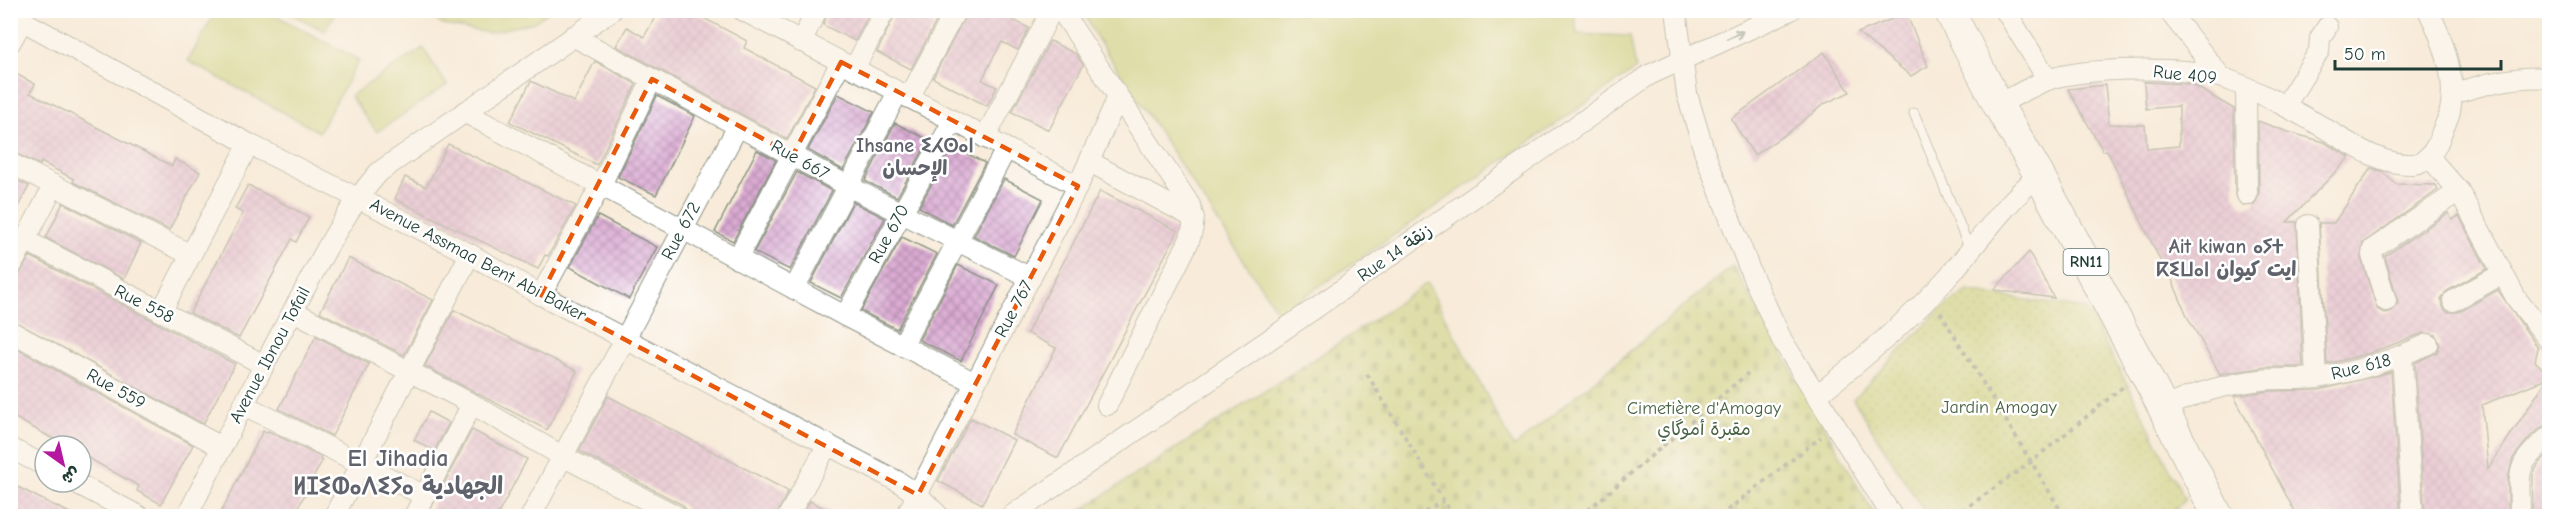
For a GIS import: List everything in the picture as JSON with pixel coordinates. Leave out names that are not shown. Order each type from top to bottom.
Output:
[{"type":"main road","name":"RN11","points":[[1949,10],[1998,105],[2039,175],[2144,370],[2218,516]]},
{"type":"street","name":"Avenue Ibnou Tofail","points":[[187,516],[264,365],[357,196],[379,172],[612,10]]},
{"type":"street","points":[[801,42],[817,10]]},
{"type":"street","points":[[737,259],[793,155],[885,10]]},
{"type":"street","points":[[794,289],[848,186],[956,10]]},
{"type":"street","points":[[985,138],[1052,10]]},
{"type":"street","points":[[1061,10],[1190,205],[1194,218],[1194,228],[1189,241],[1107,405]]},
{"type":"street","points":[[1676,10],[1687,94],[1705,154],[1751,273],[1782,340],[1892,516]]},
{"type":"street","name":"Rue 14 زنقة","points":[[1011,516],[1314,309],[1649,75],[1791,10]]},
{"type":"street","points":[[2005,10],[2048,80]]},
{"type":"street","points":[[2168,10],[2222,78]]},
{"type":"street","points":[[2433,12],[2451,76],[2452,94],[2450,112],[2438,145],[2429,157],[2459,191],[2502,274],[2543,320],[2550,342]]},
{"type":"street","points":[[754,13],[801,42],[1078,186]]},
{"type":"street","points":[[10,43],[17,17]]},
{"type":"street","name":"Avenue Assmaa Bent Abi Baker","points":[[17,17],[249,144],[470,254],[541,295],[626,337],[899,482],[918,495],[939,516]]},
{"type":"street","points":[[2285,106],[2319,51],[2320,39],[2327,27]]},
{"type":"street","name":"Rue 667","points":[[573,36],[848,186],[1031,278]]},
{"type":"street","name":"Rue 409","points":[[1998,105],[2048,80],[2076,73],[2116,70],[2178,71],[2222,78],[2246,88],[2285,106],[2376,156],[2397,163],[2416,164],[2429,157]]},
{"type":"street","points":[[2452,94],[2496,81],[2530,76],[2550,78]]},
{"type":"street","points":[[541,295],[602,185],[652,79]]},
{"type":"street","points":[[2246,88],[2247,195]]},
{"type":"street","name":"Rue 767","points":[[906,516],[1078,186],[1118,99]]},
{"type":"street","points":[[464,112],[737,259],[975,383]]},
{"type":"street","name":"Rue 670","points":[[845,316],[953,121]]},
{"type":"street","name":"Rue 672","points":[[531,516],[738,126]]},
{"type":"street","points":[[161,312],[249,144]]},
{"type":"street","points":[[902,346],[1006,149]]},
{"type":"street","points":[[1090,162],[1194,218]]},
{"type":"street","points":[[10,163],[191,255]]},
{"type":"street","points":[[1815,396],[1845,373],[1908,317],[1946,279],[2005,209],[2039,175]]},
{"type":"street","points":[[10,269],[54,185]]},
{"type":"street","points":[[2386,301],[2372,255],[2373,249],[2459,191]]},
{"type":"street","points":[[2308,225],[2316,378]]},
{"type":"street","name":"Rue 558","points":[[25,240],[264,365]]},
{"type":"street","points":[[334,516],[470,254]]},
{"type":"street","points":[[2453,301],[2502,274]]},
{"type":"street","points":[[293,311],[472,404],[562,456],[677,516]]},
{"type":"street","name":"Rue 559","points":[[10,331],[221,447]]},
{"type":"street","points":[[2402,356],[2428,344]]},
{"type":"street","name":"Rue 618","points":[[2163,408],[2183,398],[2230,385],[2262,380],[2316,378],[2402,356],[2413,516]]},
{"type":"street","points":[[414,516],[472,404]]},
{"type":"street","points":[[244,405],[425,496]]},
{"type":"street","points":[[2520,516],[2521,469],[2524,460],[2550,436]]},
{"type":"street","points":[[788,516],[828,444]]},
{"type":"street","points":[[10,448],[33,460]]},
{"type":"street","points":[[93,492],[139,516]]},
{"type":"lane","points":[[1914,113],[1970,250]]},
{"type":"path","points":[[1939,311],[2064,516]]},
{"type":"path","points":[[1955,516],[2031,462],[2144,370]]},
{"type":"path","points":[[1581,516],[1748,373]]},
{"type":"path","points":[[1367,374],[1453,516]]},
{"type":"path","points":[[1720,516],[1827,433]]},
{"type":"path","points":[[1417,516],[1443,501]]},
{"type":"highlighted area","points":[[841,62],[1078,186],[918,495],[541,295],[652,79],[793,155]]},
{"type":"green space","points":[[216,11],[268,11],[359,60],[319,132],[188,61]]},
{"type":"green space","points":[[286,11],[336,11],[325,31]]},
{"type":"green space","points":[[422,11],[453,11],[470,16],[500,16],[517,11],[550,11],[534,22],[489,33],[443,25]]},
{"type":"green space","points":[[1083,11],[1574,11],[1577,34],[1630,36],[1636,69],[1279,314],[1095,35]]},
{"type":"green space","points":[[423,48],[447,85],[377,132],[350,96]]},
{"type":"green space","name":"Cimetière d'Amogay مقبرة أموگاي","points":[[1733,266],[1875,516],[1072,516],[1336,345],[1427,283],[1514,447]]},
{"type":"green space","name":"Jardin Amogay","points":[[1968,291],[2086,309],[2131,391],[2185,499],[2169,516],[1927,516],[1853,399],[1939,311]]},
{"type":"building","points":[[659,10],[689,10],[747,41],[744,48],[815,86],[787,139],[616,46],[627,27],[644,37]]},
{"type":"building","points":[[829,10],[871,10],[855,41],[823,25]]},
{"type":"building","points":[[897,10],[942,10],[911,69],[877,52]]},
{"type":"building","points":[[968,10],[993,10],[1029,28],[1018,50],[1002,42],[994,56],[982,80],[997,87],[987,106],[933,78]]},
{"type":"building","points":[[1906,13],[1928,66],[1911,76],[1858,33]]},
{"type":"building","points":[[1050,41],[1076,54],[1083,65],[1049,130],[1012,112]]},
{"type":"building","points":[[1824,52],[1850,92],[1824,104],[1789,132],[1754,155],[1731,119]]},
{"type":"building","points":[[595,61],[636,84],[597,165],[510,122],[531,81],[574,102]]},
{"type":"building","points":[[10,71],[35,84],[30,93],[172,166],[175,159],[200,172],[169,230],[73,182],[74,179],[41,162],[40,165],[10,151]]},
{"type":"building","points":[[2144,82],[2191,84],[2234,109],[2235,195],[2242,206],[2254,205],[2259,195],[2258,121],[2324,142],[2350,157],[2287,222],[2297,222],[2303,367],[2267,367],[2220,374],[2188,318],[2165,263],[2162,264],[2107,150],[2103,151],[2068,89],[2105,85],[2109,124],[2145,125],[2147,149],[2179,146],[2179,106],[2146,109]]},
{"type":"building","points":[[838,94],[874,112],[843,170],[808,150]]},
{"type":"building","points":[[657,96],[695,116],[656,195],[618,177]]},
{"type":"building","points":[[895,123],[929,140],[897,197],[865,181]]},
{"type":"building","points":[[448,144],[576,206],[548,256],[545,255],[538,269],[395,199],[405,177],[426,187]]},
{"type":"building","points":[[953,146],[985,163],[952,225],[919,207]]},
{"type":"building","points":[[757,150],[776,160],[733,241],[715,232]]},
{"type":"building","points":[[2371,168],[2381,171],[2396,184],[2436,185],[2438,190],[2363,243],[2361,258],[2377,309],[2384,313],[2390,312],[2398,303],[2385,256],[2448,213],[2452,220],[2459,216],[2487,269],[2447,291],[2441,300],[2443,307],[2447,312],[2458,312],[2498,290],[2538,348],[2535,361],[2550,376],[2550,424],[2542,427],[2530,437],[2513,458],[2508,479],[2508,516],[2425,516],[2415,363],[2437,352],[2440,345],[2436,335],[2424,333],[2370,353],[2327,364],[2319,223],[2334,223]],"holes":[[[2548,378],[2488,469],[2482,405]]]},
{"type":"building","points":[[797,172],[832,191],[790,270],[754,252]]},
{"type":"building","points":[[10,177],[29,186],[10,222]]},
{"type":"building","points":[[1004,179],[1043,199],[1014,256],[974,236]]},
{"type":"building","points":[[248,185],[309,217],[296,242],[292,239],[239,338],[190,313],[243,213],[235,209]]},
{"type":"building","points":[[1100,191],[1178,231],[1058,458],[1012,435],[1056,348],[1027,333]]},
{"type":"building","points":[[853,202],[885,218],[841,298],[811,283]]},
{"type":"building","points":[[63,203],[141,243],[124,279],[46,238]]},
{"type":"building","points":[[598,216],[657,247],[629,299],[570,267]]},
{"type":"building","points":[[902,237],[937,254],[897,329],[861,311]]},
{"type":"building","points":[[2029,252],[2054,298],[1994,290]]},
{"type":"building","points":[[30,256],[235,364],[203,424],[10,319],[10,290]]},
{"type":"building","points":[[348,258],[433,300],[404,355],[320,312]]},
{"type":"building","points":[[958,265],[999,285],[961,361],[919,340]]},
{"type":"building","points":[[454,310],[577,371],[547,430],[425,366]]},
{"type":"building","points":[[316,336],[369,364],[332,436],[279,409]]},
{"type":"building","points":[[10,345],[193,445],[161,504],[137,491],[139,486],[93,461],[93,434],[44,434],[10,415]]},
{"type":"building","points":[[2391,372],[2401,516],[2297,516],[2234,396],[2269,391],[2319,390]]},
{"type":"building","points":[[608,396],[788,491],[776,516],[695,516],[688,513],[683,505],[579,451]]},
{"type":"building","points":[[429,412],[449,423],[434,451],[414,440]]},
{"type":"building","points":[[971,418],[1014,440],[982,504],[938,481]]},
{"type":"building","points":[[472,430],[527,459],[497,516],[427,516]]},
{"type":"building","points":[[263,431],[267,433],[268,431],[321,457],[322,461],[294,516],[219,516]]},
{"type":"building","points":[[2550,452],[2550,516],[2532,516],[2533,474],[2539,463]]},
{"type":"building","points":[[10,483],[43,500],[76,516],[10,516]]},
{"type":"building","points":[[810,501],[839,516],[801,516]]},
{"type":"district","name":"Ihsane ⵉⵃⵙⴰⵏ الإحسان","points":[[915,156]]},
{"type":"district","name":"Ait kiwan ⴰⵢⵜ ⴽⵉⵡⴰⵏ ايت كيوان","points":[[2226,258]]},
{"type":"district","name":"El Jihadia ⵍⵊⵉⵀⴰⴷⵉⵢⴰ الجهادية","points":[[398,472]]}]
